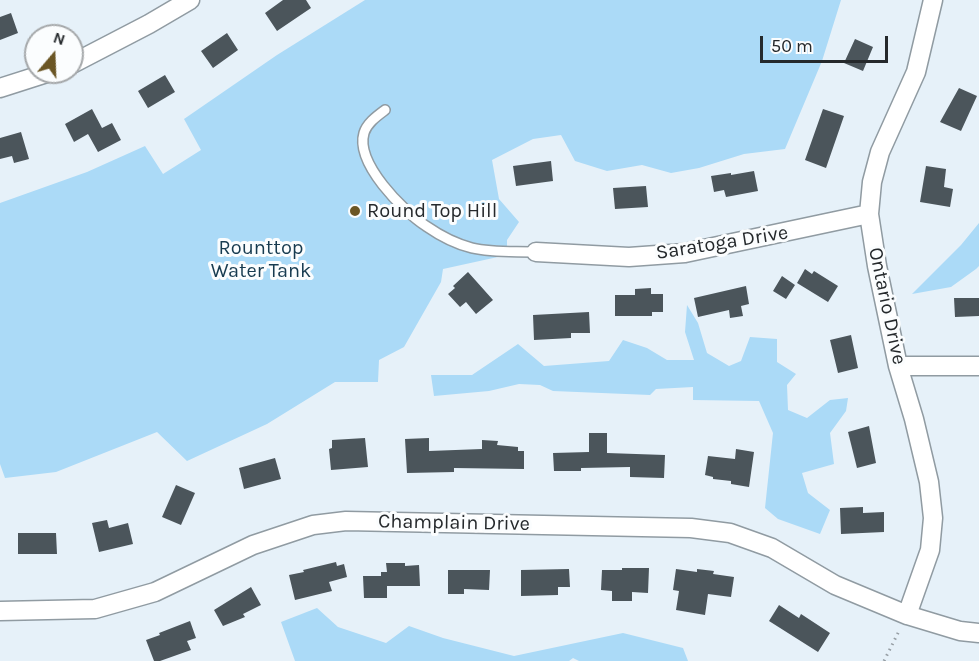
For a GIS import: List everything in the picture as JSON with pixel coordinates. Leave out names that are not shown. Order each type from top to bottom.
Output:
[{"type":"street","points":[[84,58],[139,30],[190,0]]},
{"type":"street","name":"Ontario Drive","points":[[907,615],[930,550],[933,518],[929,482],[898,366],[877,266],[870,214],[874,172],[880,152],[916,72],[933,0]]},
{"type":"street","points":[[0,88],[24,80]]},
{"type":"street","name":"Saratoga Drive","points":[[536,252],[629,257],[685,253],[770,237],[870,214]]},
{"type":"street","points":[[898,366],[979,366]]},
{"type":"street","name":"Champlain Drive","points":[[0,611],[95,609],[155,592],[253,544],[313,525],[346,521],[691,528],[730,533],[772,549],[835,585],[907,615],[960,632],[979,633]]},
{"type":"lane","points":[[385,110],[370,123],[364,134],[364,151],[378,179],[403,207],[425,226],[470,248],[489,251],[536,252]]},
{"type":"path","points":[[884,661],[907,615]]},
{"type":"green space","name":"Rounttop Water Tank","points":[[365,0],[841,0],[822,61],[785,149],[744,154],[699,168],[671,173],[642,165],[607,171],[575,161],[561,135],[533,139],[492,160],[499,199],[519,222],[507,240],[507,255],[443,269],[441,282],[404,347],[379,360],[378,382],[335,382],[267,424],[187,461],[157,432],[56,472],[5,478],[0,464],[0,203],[87,172],[145,146],[163,174],[201,150],[184,119],[277,55]]},
{"type":"green space","points":[[979,223],[979,266],[951,287],[912,294],[961,245]]},
{"type":"green space","points":[[687,305],[698,323],[707,353],[729,366],[741,361],[750,337],[777,339],[777,362],[796,374],[787,385],[788,410],[807,418],[830,400],[848,398],[846,411],[830,433],[834,464],[802,473],[808,493],[830,510],[820,534],[778,519],[765,508],[773,433],[759,401],[693,400],[693,387],[656,389],[650,395],[553,391],[540,385],[519,384],[489,391],[434,396],[431,375],[472,375],[518,344],[544,366],[609,361],[623,340],[647,348],[667,360],[694,360],[685,332]]},
{"type":"green space","points":[[317,608],[338,627],[386,643],[409,626],[443,638],[514,656],[623,633],[683,648],[688,661],[579,661],[573,658],[569,661],[295,661],[281,622]]},
{"type":"building","points":[[283,0],[306,0],[311,8],[277,31],[265,13]]},
{"type":"building","points":[[11,13],[18,33],[0,40],[0,17]]},
{"type":"building","points":[[227,33],[238,50],[213,68],[201,51]]},
{"type":"building","points":[[855,39],[873,47],[863,71],[844,63]]},
{"type":"building","points":[[165,75],[175,92],[148,108],[138,91]]},
{"type":"building","points":[[959,88],[977,96],[961,131],[940,122]]},
{"type":"building","points":[[92,109],[102,128],[112,123],[121,140],[98,152],[88,134],[74,142],[65,124]]},
{"type":"building","points":[[823,109],[844,116],[826,168],[805,160]]},
{"type":"building","points":[[21,132],[29,159],[14,163],[12,156],[0,159],[0,138]]},
{"type":"building","points":[[551,161],[553,181],[516,186],[513,166]]},
{"type":"building","points":[[926,166],[946,169],[944,187],[953,189],[950,207],[920,202]]},
{"type":"building","points":[[754,171],[758,191],[726,197],[724,190],[714,192],[711,176]]},
{"type":"building","points":[[646,186],[648,207],[615,209],[613,188]]},
{"type":"building","points":[[805,269],[812,274],[814,271],[838,286],[828,302],[797,283]]},
{"type":"building","points":[[468,272],[493,300],[476,314],[466,302],[460,307],[448,294]]},
{"type":"building","points":[[782,276],[795,285],[786,299],[773,291]]},
{"type":"building","points":[[746,286],[749,304],[741,306],[743,316],[730,318],[729,310],[698,317],[694,298]]},
{"type":"building","points":[[651,288],[651,294],[663,294],[663,312],[652,312],[652,316],[615,316],[615,295],[635,295],[635,289]]},
{"type":"building","points":[[954,298],[979,298],[979,316],[955,317]]},
{"type":"building","points":[[589,312],[590,333],[571,333],[571,338],[534,340],[533,315]]},
{"type":"building","points":[[851,335],[858,368],[838,373],[830,340]]},
{"type":"building","points":[[869,426],[876,463],[857,468],[848,432]]},
{"type":"building","points":[[589,433],[607,433],[607,453],[665,455],[664,478],[630,477],[630,467],[554,471],[553,453],[589,452]]},
{"type":"building","points":[[365,438],[368,467],[331,470],[329,449],[332,448],[332,440]]},
{"type":"building","points":[[429,438],[429,451],[482,449],[482,440],[498,441],[497,445],[518,447],[518,451],[524,451],[524,469],[454,468],[454,472],[407,473],[405,439]]},
{"type":"building","points":[[736,449],[754,452],[749,487],[731,484],[731,481],[713,479],[705,475],[708,456],[735,459]]},
{"type":"building","points":[[275,458],[281,479],[244,489],[239,468]]},
{"type":"building","points":[[176,485],[195,493],[181,525],[162,517]]},
{"type":"building","points":[[863,507],[863,513],[884,512],[884,532],[841,534],[840,508]]},
{"type":"building","points":[[107,520],[109,528],[128,523],[133,544],[99,552],[92,523]]},
{"type":"building","points":[[18,533],[56,533],[57,554],[18,554]]},
{"type":"building","points":[[336,562],[337,566],[344,564],[347,577],[329,582],[332,591],[295,600],[289,575]]},
{"type":"building","points":[[386,563],[405,563],[405,566],[419,565],[420,586],[387,586],[387,598],[364,598],[363,576],[381,576],[381,572],[387,572]]},
{"type":"building","points":[[622,568],[649,568],[648,593],[632,592],[632,601],[612,601],[612,591],[601,590],[602,570],[622,570]]},
{"type":"building","points":[[569,569],[570,587],[558,587],[558,595],[521,596],[521,570]]},
{"type":"building","points":[[676,569],[697,572],[697,569],[714,571],[713,574],[734,577],[731,597],[708,594],[705,615],[676,610],[679,591],[673,590]]},
{"type":"building","points":[[448,570],[490,570],[489,590],[464,589],[464,594],[448,594]]},
{"type":"building","points":[[251,587],[261,605],[243,614],[245,617],[223,626],[214,610]]},
{"type":"building","points":[[779,605],[799,618],[801,614],[830,633],[818,652],[769,621]]},
{"type":"building","points":[[190,621],[196,638],[187,641],[191,650],[154,661],[146,640]]},
{"type":"place","name":"Round Top Hill","points":[[355,211]]}]
